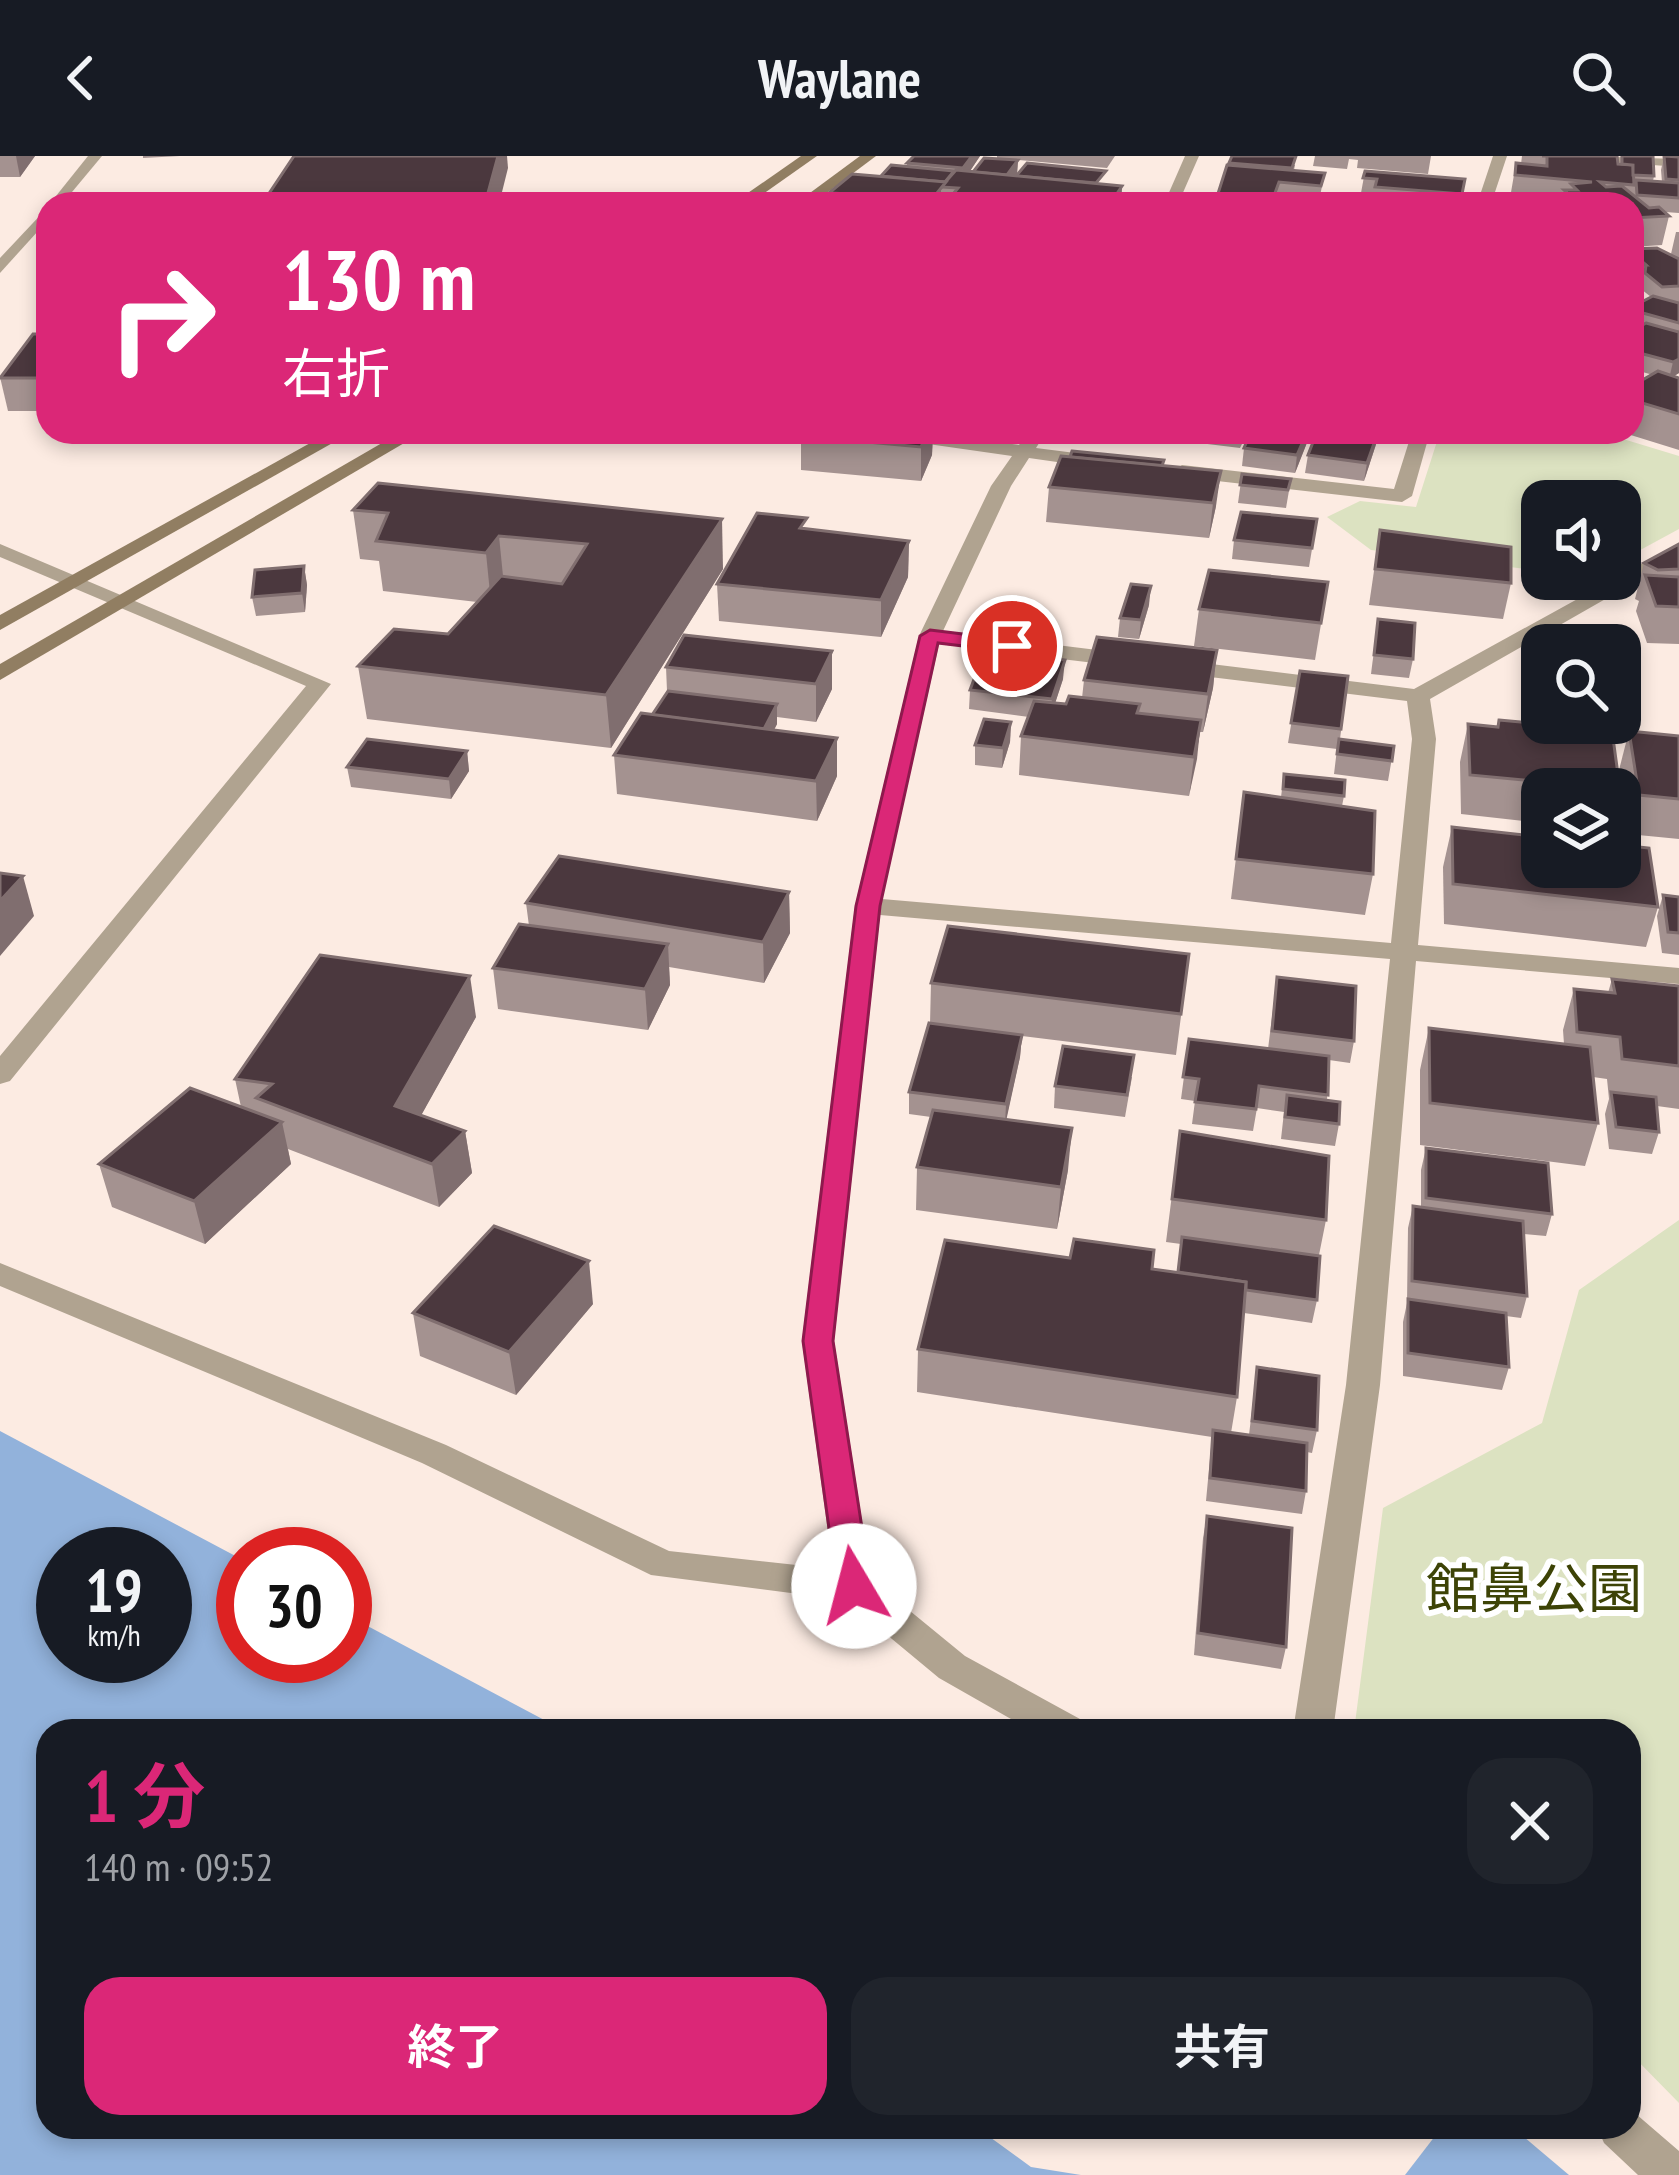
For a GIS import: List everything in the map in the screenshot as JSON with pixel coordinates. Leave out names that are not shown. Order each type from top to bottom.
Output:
[{"type":"street","points":[[64,192],[95,156]]},
{"type":"street","points":[[757,192],[810,156]]},
{"type":"street","points":[[819,192],[869,156]]},
{"type":"street","points":[[1176,192],[1192,156]]},
{"type":"street","points":[[1488,192],[1500,156]]},
{"type":"street","points":[[1586,156],[1679,163]]},
{"type":"street","points":[[0,268],[36,225]]},
{"type":"street","points":[[1644,383],[1679,393]]},
{"type":"street","points":[[0,624],[322,444]]},
{"type":"street","points":[[0,673],[393,444]]},
{"type":"street","points":[[854,1586],[818,1341],[868,906],[930,636],[1000,486],[1029,444]]},
{"type":"street","points":[[1034,444],[1126,465]]},
{"type":"street","points":[[1149,467],[1402,496],[1417,444]]},
{"type":"street","points":[[930,636],[1418,695],[1679,549]]},
{"type":"street","points":[[0,550],[320,684],[0,1075]]},
{"type":"street","points":[[1315,1719],[1363,1385],[1424,739],[1418,695]]},
{"type":"street","points":[[868,906],[1679,976]]},
{"type":"street","points":[[0,1274],[434,1454],[664,1565],[854,1586],[952,1666],[1045,1719]]},
{"type":"street","points":[[1633,2139],[1671,2175]]},
{"type":"green space","points":[[1436,444],[1640,444],[1679,456],[1679,529],[1641,550],[1641,480],[1521,480],[1521,568],[1371,550],[1327,517],[1360,501],[1416,507]]},
{"type":"green space","name":"館鼻公園","points":[[1679,1220],[1679,2103],[1641,2064],[1641,1719],[1356,1719],[1383,1508],[1542,1423],[1579,1290]]},
{"type":"water","points":[[0,1431],[181,1527],[36,1527],[36,1683],[192,1683],[192,1533],[216,1546],[216,1683],[372,1683],[372,1628],[542,1719],[36,1719],[36,2139],[992,2139],[1031,2167],[1081,2175],[0,2175]]},
{"type":"water","points":[[1433,2139],[1526,2139],[1569,2175],[1405,2175]]},
{"type":"building","points":[[294,156],[498,156],[488,192],[270,192]]},
{"type":"building","points":[[914,156],[972,156],[963,168],[907,163]]},
{"type":"building","points":[[1232,156],[1296,156],[1292,168],[1229,163]]},
{"type":"building","points":[[1547,156],[1617,156],[1618,164],[1633,165],[1634,185],[1600,182],[1629,192],[1566,192],[1577,190],[1571,184],[1592,182],[1515,175],[1516,163],[1547,166]]},
{"type":"building","points":[[1622,156],[1653,156],[1654,176],[1633,175],[1633,165],[1622,164]]},
{"type":"building","points":[[1664,156],[1679,157],[1679,180],[1666,179]]},
{"type":"building","points":[[984,158],[1018,160],[1007,175],[973,172]]},
{"type":"building","points":[[1027,163],[1106,171],[1096,183],[1016,176]]},
{"type":"building","points":[[891,165],[954,171],[945,182],[881,176]]},
{"type":"building","points":[[1227,165],[1325,173],[1321,186],[1279,182],[1275,192],[1218,192]]},
{"type":"building","points":[[956,170],[1122,186],[1118,192],[955,192],[958,188],[941,187]]},
{"type":"building","points":[[1365,171],[1465,179],[1462,192],[1437,192],[1375,187],[1377,179],[1363,178]]},
{"type":"building","points":[[852,174],[946,182],[938,192],[830,192]]},
{"type":"building","points":[[1636,180],[1679,183],[1679,198],[1637,192]]},
{"type":"building","points":[[1644,204],[1659,207],[1669,216],[1644,217]]},
{"type":"building","points":[[1657,248],[1679,259],[1679,286],[1662,287],[1645,273],[1644,249]]},
{"type":"building","points":[[1653,296],[1679,303],[1679,323],[1644,313],[1644,301]]},
{"type":"building","points":[[1644,324],[1679,332],[1679,359],[1673,362],[1644,354]]},
{"type":"building","points":[[33,334],[36,334],[36,378],[0,378]]},
{"type":"building","points":[[1658,371],[1679,378],[1679,414],[1644,404],[1644,379]]},
{"type":"building","points":[[1246,444],[1302,444],[1297,455],[1244,448]]},
{"type":"building","points":[[1312,444],[1374,444],[1367,463],[1308,455]]},
{"type":"building","points":[[1072,451],[1164,460],[1162,466],[1070,457]]},
{"type":"building","points":[[1061,456],[1221,471],[1213,503],[1049,487]]},
{"type":"building","points":[[1242,474],[1291,479],[1288,490],[1240,485]]},
{"type":"building","points":[[378,483],[722,519],[606,695],[358,666],[394,629],[448,634],[501,576],[562,584],[587,544],[499,536],[486,553],[376,541],[388,513],[353,510]]},
{"type":"building","points":[[1241,512],[1317,519],[1312,548],[1234,540]]},
{"type":"building","points":[[757,513],[807,518],[800,528],[909,541],[881,600],[717,584]]},
{"type":"building","points":[[1380,530],[1511,547],[1511,583],[1375,569]]},
{"type":"building","points":[[1679,544],[1679,569],[1658,570],[1644,563]]},
{"type":"building","points":[[304,566],[302,593],[252,597],[255,570]]},
{"type":"building","points":[[1209,570],[1328,582],[1321,623],[1199,609]]},
{"type":"building","points":[[1645,575],[1679,577],[1679,607],[1656,606]]},
{"type":"building","points":[[1131,584],[1151,586],[1141,620],[1120,618]]},
{"type":"building","points":[[1378,619],[1415,623],[1413,659],[1374,655]]},
{"type":"building","points":[[684,635],[832,651],[816,684],[666,667]]},
{"type":"building","points":[[1097,637],[1217,650],[1208,694],[1084,680]]},
{"type":"building","points":[[985,650],[1065,660],[1052,699],[970,690]]},
{"type":"building","points":[[1300,671],[1348,676],[1341,729],[1291,723]]},
{"type":"building","points":[[668,691],[777,704],[764,729],[652,715]]},
{"type":"building","points":[[1069,696],[1140,704],[1137,713],[1201,720],[1194,757],[1021,736],[1034,701],[1066,704]]},
{"type":"building","points":[[641,713],[837,738],[816,781],[614,755]]},
{"type":"building","points":[[984,719],[1011,722],[1003,748],[975,745]]},
{"type":"building","points":[[1499,720],[1521,722],[1521,744],[1614,744],[1617,768],[1521,768],[1521,780],[1470,775],[1468,724],[1498,727]]},
{"type":"building","points":[[1641,732],[1679,736],[1679,799],[1641,795],[1641,768],[1635,768],[1631,744],[1641,744]]},
{"type":"building","points":[[367,739],[467,751],[449,779],[347,767]]},
{"type":"building","points":[[1339,739],[1394,746],[1392,761],[1337,754]]},
{"type":"building","points":[[1284,774],[1345,780],[1344,796],[1283,789]]},
{"type":"building","points":[[1244,792],[1375,811],[1373,874],[1236,859]]},
{"type":"building","points":[[1452,827],[1521,835],[1521,888],[1641,888],[1641,847],[1649,848],[1658,907],[1453,884]]},
{"type":"building","points":[[559,856],[789,892],[763,942],[526,903]]},
{"type":"building","points":[[0,873],[23,876],[0,901]]},
{"type":"building","points":[[1663,895],[1679,897],[1679,933],[1668,932]]},
{"type":"building","points":[[519,924],[668,944],[645,989],[493,968]]},
{"type":"building","points":[[948,926],[1189,954],[1181,1014],[931,983]]},
{"type":"building","points":[[320,955],[470,976],[395,1106],[465,1131],[432,1164],[256,1098],[272,1084],[235,1079]]},
{"type":"building","points":[[1277,977],[1356,986],[1354,1041],[1272,1031]]},
{"type":"building","points":[[1612,979],[1679,986],[1679,1066],[1622,1059],[1620,1037],[1577,1032],[1574,989],[1615,993]]},
{"type":"building","points":[[929,1023],[1022,1035],[1006,1104],[909,1092]]},
{"type":"building","points":[[1429,1028],[1590,1047],[1598,1123],[1430,1103]]},
{"type":"building","points":[[1189,1039],[1329,1056],[1328,1095],[1259,1086],[1256,1109],[1195,1102],[1199,1079],[1183,1077]]},
{"type":"building","points":[[1063,1046],[1134,1055],[1127,1095],[1055,1086]]},
{"type":"building","points":[[190,1088],[282,1122],[194,1201],[99,1164]]},
{"type":"building","points":[[1611,1092],[1656,1097],[1659,1132],[1616,1127]]},
{"type":"building","points":[[1287,1095],[1340,1102],[1339,1124],[1285,1117]]},
{"type":"building","points":[[933,1110],[1072,1128],[1061,1187],[917,1167]]},
{"type":"building","points":[[1180,1131],[1329,1156],[1326,1220],[1172,1199]]},
{"type":"building","points":[[1426,1148],[1548,1163],[1552,1214],[1426,1198]]},
{"type":"building","points":[[1413,1206],[1523,1221],[1527,1296],[1412,1281]]},
{"type":"building","points":[[494,1226],[589,1261],[509,1352],[413,1313]]},
{"type":"building","points":[[1182,1237],[1320,1256],[1317,1300],[1246,1290],[1246,1282],[1178,1272]]},
{"type":"building","points":[[1074,1239],[1154,1250],[1152,1269],[1246,1282],[1237,1397],[918,1349],[945,1240],[1070,1258]]},
{"type":"building","points":[[1408,1299],[1506,1313],[1509,1367],[1408,1353]]},
{"type":"building","points":[[1257,1367],[1319,1376],[1317,1430],[1252,1421]]},
{"type":"building","points":[[1213,1430],[1307,1443],[1306,1491],[1210,1478]]},
{"type":"building","points":[[1207,1516],[1292,1528],[1286,1647],[1198,1633]]},
{"type":"route","points":[[854,1586],[818,1341],[868,906],[930,636],[1012,646]]}]
